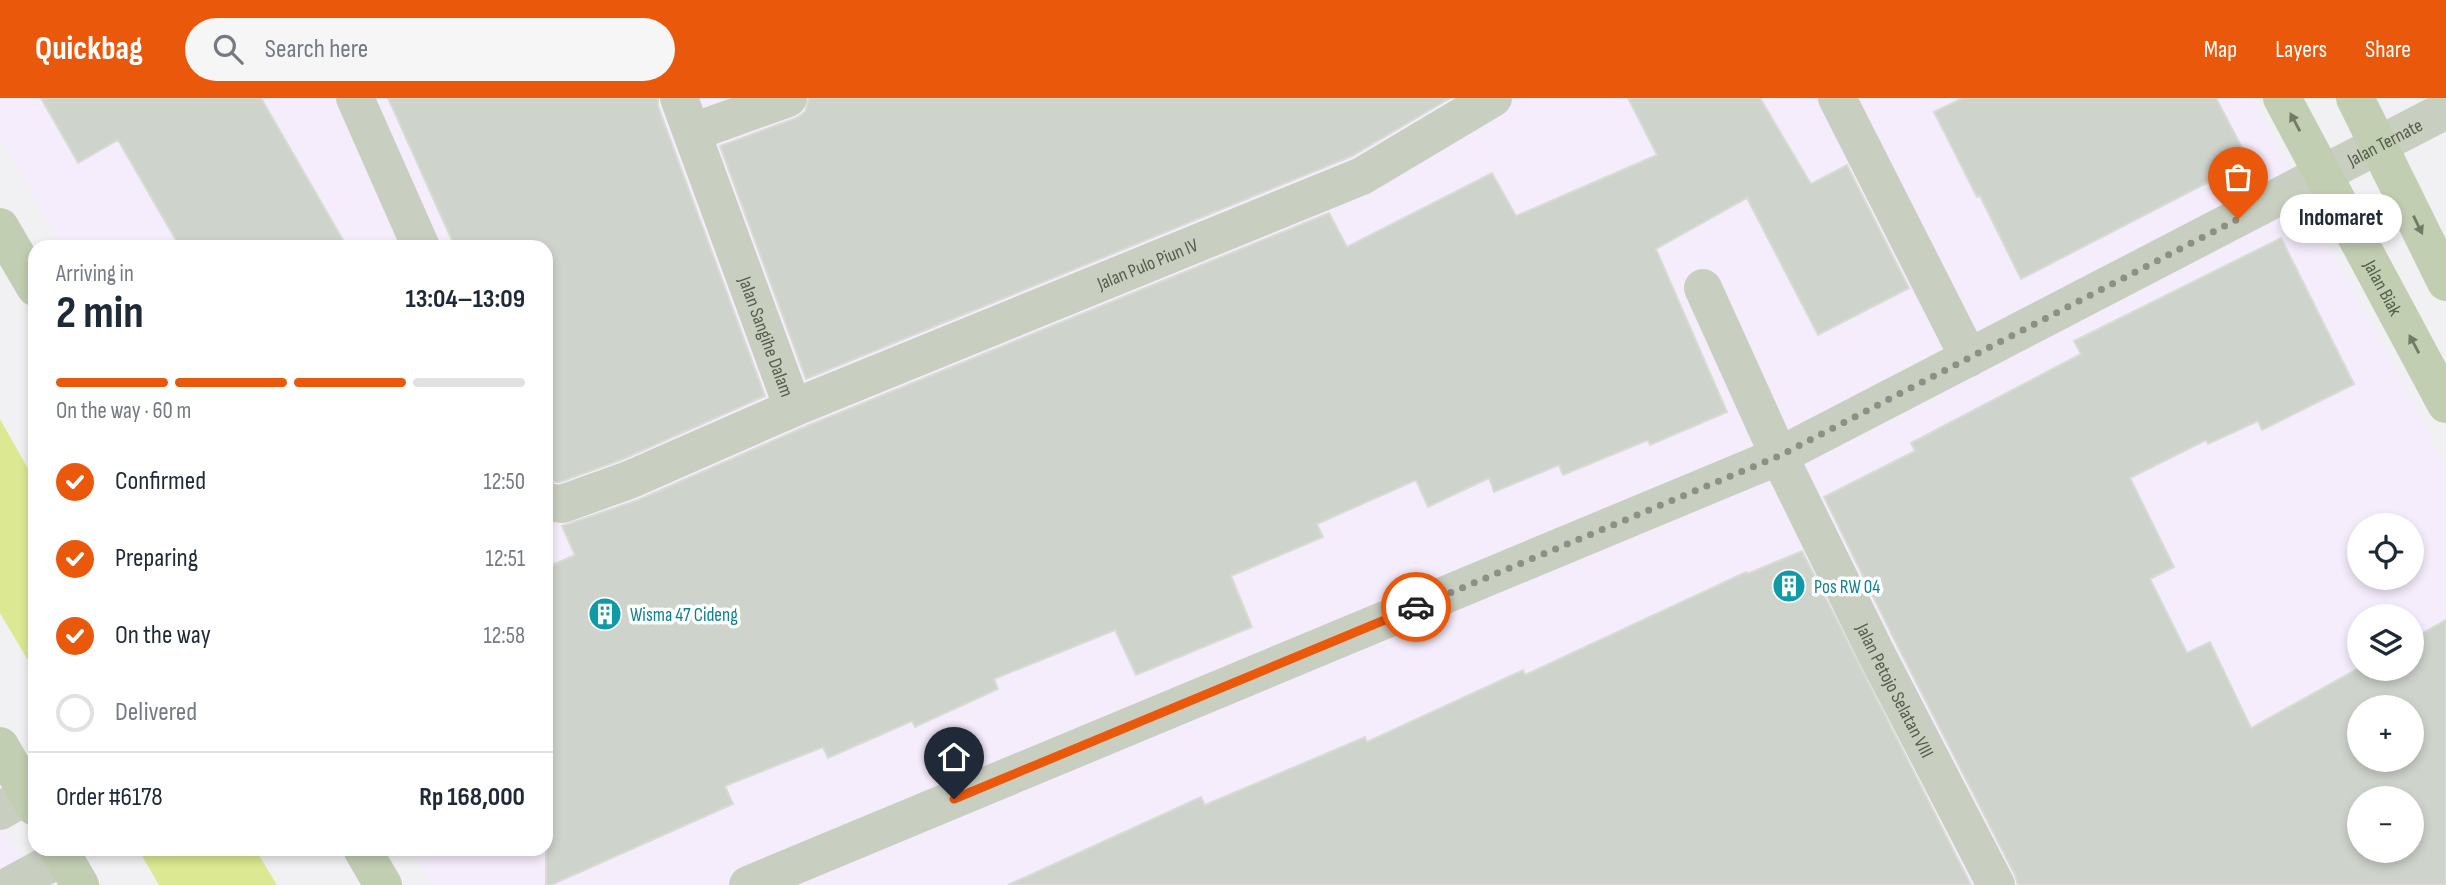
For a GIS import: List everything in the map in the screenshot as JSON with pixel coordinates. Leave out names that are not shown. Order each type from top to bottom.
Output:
[{"type":"main road","name":"Jalan Biak","points":[[2282,98],[2446,404]]},
{"type":"main road","points":[[2355,98],[2446,282]]},
{"type":"main road","points":[[0,227],[28,275]]},
{"type":"main road","points":[[0,746],[21,804]]},
{"type":"main road","points":[[366,856],[383,885]]},
{"type":"street","points":[[355,98],[418,240]]},
{"type":"street","name":"Jalan Sangihe Dalam","points":[[553,503],[562,505],[629,480],[793,408],[686,115],[788,98]]},
{"type":"street","name":"Jalan Pulo Piun IV","points":[[793,408],[1362,176],[1450,108],[1493,98]]},
{"type":"street","points":[[1837,98],[1969,358]]},
{"type":"street","name":"Jalan Ternate","points":[[748,885],[1779,456],[2446,110]]},
{"type":"street","name":"Jalan Petojo Selatan VIII","points":[[1703,288],[1779,456],[1877,655],[1996,885]]},
{"type":"street","points":[[11,885],[68,863]]},
{"type":"shaded area","points":[[0,98],[2252,98],[2446,466],[2446,885],[432,885],[415,856],[553,856],[553,240],[59,240],[0,137]]},
{"type":"shaded area","points":[[0,419],[28,469],[28,660],[0,613]]},
{"type":"shaded area","points":[[0,821],[36,885],[0,885]]},
{"type":"shaded area","points":[[142,856],[259,856],[277,885],[159,885]]},
{"type":"building","points":[[41,98],[261,98],[343,240],[176,240],[118,140],[78,163]]},
{"type":"building","points":[[388,98],[658,98],[658,106],[765,396],[621,460],[560,482],[553,482],[553,240],[452,240]]},
{"type":"building","points":[[809,98],[1450,98],[1352,156],[806,379],[720,146],[796,118],[805,112]]},
{"type":"building","points":[[1628,98],[1760,98],[1811,184],[1847,165],[1909,288],[1818,335],[1747,198],[1656,249],[1727,412],[1650,445],[1648,440],[1563,475],[1559,465],[1494,492],[1489,478],[1428,507],[1416,480],[1317,524],[1323,537],[1231,576],[1252,627],[1136,675],[1115,630],[994,679],[998,689],[915,727],[912,721],[828,758],[823,747],[725,786],[733,804],[546,885],[546,856],[553,856],[553,565],[575,555],[562,526],[638,500],[802,428],[1329,213],[1347,247],[1492,173],[1516,216],[1657,155]]},
{"type":"building","points":[[1963,98],[2216,98],[2249,161],[2021,279],[1934,112]]},
{"type":"building","points":[[2281,238],[2354,384],[2262,430],[2258,421],[2208,444],[2206,440],[2130,478],[2174,567],[2150,579],[2187,653],[2210,642],[2251,728],[2347,675],[2347,681],[2424,681],[2424,632],[2446,620],[2446,885],[2018,885],[1824,497],[1915,451],[1911,443],[2081,354],[2074,341]]},
{"type":"building","points":[[1802,551],[1971,885],[1008,885],[1201,797],[1205,805],[1365,737],[1367,742],[1523,670],[1525,675],[1746,572],[1747,574]]},
{"type":"way so far","points":[[1416,607],[1779,456],[2238,219]]},
{"type":"place","name":"Indomaret","points":[[2238,219]]},
{"type":"place","name":"Pos RW 04","points":[[1789,586]]},
{"type":"place","name":"Wisma 47 Cideng","points":[[605,614]]},
{"type":"route","points":[[954,799],[1416,607]]}]
